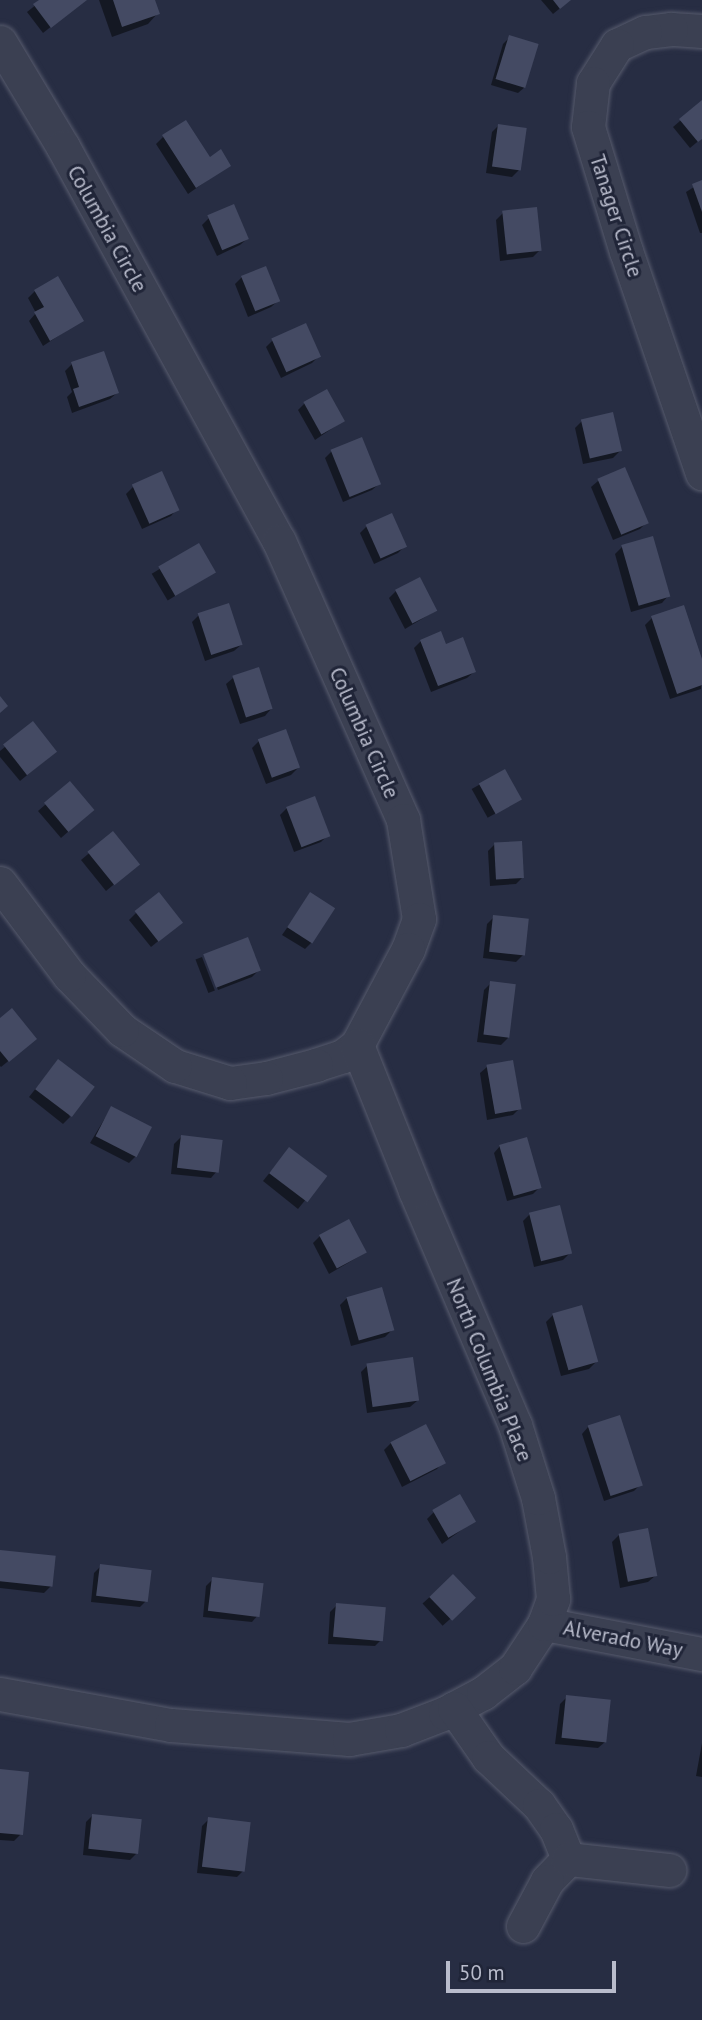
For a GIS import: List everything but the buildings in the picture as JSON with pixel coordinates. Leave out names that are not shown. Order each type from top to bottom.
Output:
[{"type":"street","name":"Tanager Circle","points":[[702,32],[671,29],[645,32],[617,45],[593,83],[587,127],[626,251],[702,473]]},
{"type":"street","name":"Columbia Circle","points":[[0,42],[63,147],[279,541],[403,820],[419,919],[408,949],[357,1045]]},
{"type":"street","points":[[0,883],[69,975],[122,1030],[175,1066],[230,1083],[267,1078],[316,1065],[343,1056],[357,1045]]},
{"type":"street","name":"North Columbia Place","points":[[0,1694],[171,1725],[349,1739],[401,1730],[483,1693],[515,1668],[544,1624],[553,1599],[549,1557],[538,1498],[515,1425],[415,1190],[357,1045]]},
{"type":"street","name":"Alverado Way","points":[[544,1624],[702,1654]]},
{"type":"street","points":[[454,1708],[488,1757],[539,1805],[556,1829],[568,1860]]},
{"type":"street","points":[[568,1860],[668,1870]]},
{"type":"street","points":[[523,1926],[547,1881],[568,1860]]}]
